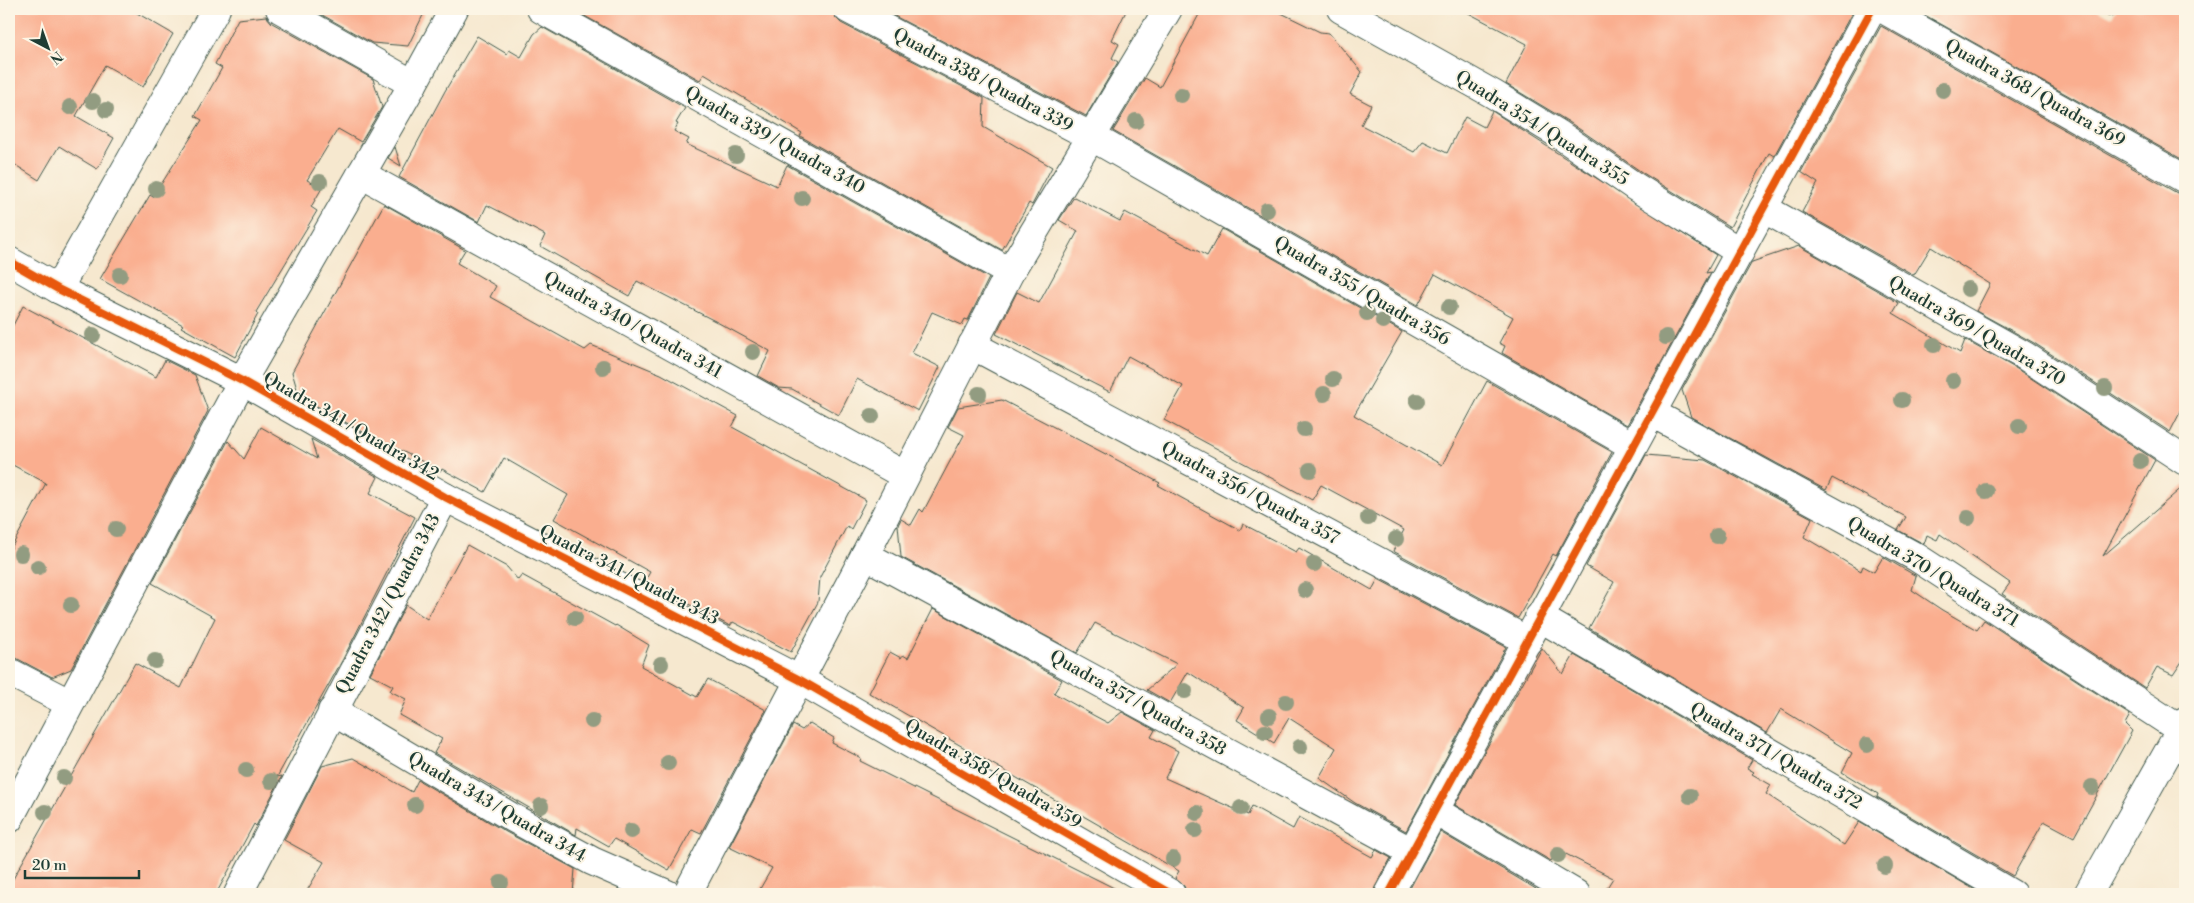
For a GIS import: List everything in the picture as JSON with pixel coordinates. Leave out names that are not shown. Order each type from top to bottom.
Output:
[{"type":"street","points":[[58,289],[216,9]]},
{"type":"street","points":[[280,9],[413,84]]},
{"type":"street","points":[[9,819],[69,703],[242,381],[413,84],[454,9]]},
{"type":"street","name":"Quadra 339 / Quadra 340","points":[[541,9],[1010,272]]},
{"type":"street","name":"Quadra 338 / Quadra 339","points":[[848,9],[1092,137]]},
{"type":"street","points":[[687,894],[865,555],[904,475],[1010,272],[1168,9]]},
{"type":"street","name":"Quadra 354 / Quadra 355","points":[[1341,9],[1493,94],[1560,135],[1634,186],[1740,252]]},
{"type":"street","points":[[1388,894],[1872,9]]},
{"type":"street","name":"Quadra 368 / Quadra 369","points":[[1883,9],[2185,179]]},
{"type":"street","name":"Quadra 355 / Quadra 356","points":[[1092,137],[1633,446]]},
{"type":"street","name":"Quadra 340 / Quadra 341","points":[[361,174],[904,475]]},
{"type":"street","name":"Quadra 369 / Quadra 370","points":[[1763,208],[2025,356],[2185,461]]},
{"type":"street","name":"Quadra 341 / Quadra 342","points":[[12,270],[58,289],[242,381],[445,497]]},
{"type":"street","name":"Quadra 356 / Quadra 357","points":[[972,345],[1533,629]]},
{"type":"street","name":"Quadra 370 / Quadra 371","points":[[1652,413],[1916,557],[2183,726]]},
{"type":"street","name":"Quadra 341 / Quadra 343","points":[[445,497],[800,680]]},
{"type":"street","name":"Quadra 342 / Quadra 343","points":[[238,894],[445,497]]},
{"type":"street","name":"Quadra 357 / Quadra 358","points":[[865,555],[1412,852]]},
{"type":"street","name":"Quadra 371 / Quadra 372","points":[[1533,629],[2012,894]]},
{"type":"street","points":[[9,672],[69,703]]},
{"type":"street","name":"Quadra 358 / Quadra 359","points":[[800,680],[1171,894]]},
{"type":"street","name":"Quadra 343 / Quadra 344","points":[[332,711],[513,818],[592,862],[667,894]]},
{"type":"street","points":[[2088,894],[2183,726]]},
{"type":"street","points":[[1434,811],[1576,894]]},
{"type":"building","points":[[9,9],[130,9],[173,34],[143,87],[105,65],[76,116],[114,138],[97,169],[59,146],[39,180],[9,161]]},
{"type":"building","points":[[354,9],[426,9],[408,46],[372,43],[317,12]]},
{"type":"building","points":[[572,9],[833,9],[835,17],[841,23],[984,98],[983,127],[1052,167],[1032,205],[1029,203],[1002,250],[800,136],[802,133],[704,74],[700,80]]},
{"type":"building","points":[[881,9],[1127,9],[1112,40],[1119,44],[1112,58],[1118,62],[1086,116]]},
{"type":"building","points":[[1202,9],[1273,9],[1320,32],[1329,33],[1362,72],[1350,94],[1371,105],[1361,125],[1414,152],[1423,141],[1447,153],[1465,117],[1484,127],[1492,111],[1716,255],[1706,273],[1711,272],[1627,425],[1502,353],[1505,346],[1499,343],[1513,317],[1435,274],[1418,305],[1113,131],[1145,78],[1160,87]]},
{"type":"building","points":[[1461,9],[1854,9],[1774,156],[1769,153],[1730,227],[1643,173],[1569,122],[1506,84],[1527,44]]},
{"type":"building","points":[[1914,9],[2095,9],[2112,17],[2116,9],[2185,9],[2185,161]]},
{"type":"building","points":[[266,16],[272,23],[373,79],[382,107],[361,142],[338,129],[307,180],[322,188],[311,207],[317,211],[256,312],[258,314],[235,357],[181,327],[183,325],[100,279],[150,195],[153,197],[202,120],[195,116],[222,68],[215,64],[238,19]]},
{"type":"building","points":[[1881,26],[2177,193],[2185,195],[2185,403],[2170,432],[2034,343],[1976,311],[1990,284],[1931,247],[1914,275],[1802,212],[1818,183],[1801,172]]},
{"type":"building","points":[[542,27],[685,108],[676,123],[678,124],[674,131],[689,139],[686,144],[777,186],[787,165],[989,278],[968,320],[965,319],[962,325],[932,312],[912,353],[940,367],[918,411],[857,379],[839,415],[792,389],[779,388],[758,376],[770,351],[637,281],[629,296],[540,246],[545,235],[487,205],[479,222],[399,177],[477,36],[507,54],[509,50],[521,57],[534,34]]},
{"type":"building","points":[[395,147],[401,166],[388,158]]},
{"type":"building","points":[[1074,197],[1120,221],[1125,212],[1207,256],[1222,229],[1402,332],[1354,415],[1442,465],[1487,381],[1612,452],[1556,556],[1553,554],[1518,618],[1393,551],[1404,530],[1321,485],[1312,500],[1164,420],[1183,386],[1128,356],[1110,392],[996,334],[1017,292],[1039,303],[1078,231],[1059,220]]},
{"type":"building","points":[[384,204],[465,250],[457,263],[496,286],[490,297],[585,350],[591,345],[661,374],[738,416],[732,427],[866,500],[851,529],[847,526],[820,577],[818,602],[791,652],[733,622],[730,626],[645,581],[650,572],[554,519],[568,495],[504,458],[485,492],[442,469],[441,471],[394,447],[393,449],[299,396],[292,372]]},
{"type":"building","points":[[1799,246],[1899,303],[1893,313],[1960,353],[1965,340],[2017,369],[2155,460],[2103,556],[2185,485],[2185,657],[2173,675],[2157,667],[2145,688],[2002,594],[2010,583],[1940,534],[1937,540],[1927,535],[1924,544],[1898,530],[1906,517],[1832,478],[1826,490],[1691,417],[1682,390],[1752,262]]},
{"type":"building","points":[[23,306],[156,377],[165,360],[195,375],[208,411],[71,669],[52,677],[9,656],[9,552],[46,483],[9,463],[9,333]]},
{"type":"building","points":[[1002,400],[1160,483],[1158,485],[1240,530],[1243,524],[1296,552],[1299,548],[1372,590],[1378,579],[1506,647],[1406,831],[1355,803],[1319,778],[1336,748],[1289,718],[1274,743],[1237,720],[1244,708],[1188,672],[1170,703],[1147,690],[1177,664],[1095,623],[1077,653],[901,557],[898,525],[901,519],[911,525],[920,509],[923,512],[964,435],[948,427],[958,407]]},
{"type":"building","points":[[261,427],[317,459],[311,439],[378,477],[370,493],[415,517],[343,659],[277,777],[282,776],[256,826],[254,824],[216,894],[9,894],[9,886],[135,663],[181,688],[215,618],[152,583],[228,441],[244,459]]},
{"type":"building","points":[[1646,455],[1705,460],[1812,518],[1804,537],[1861,571],[1863,566],[1874,572],[1883,557],[1916,576],[1912,590],[1942,610],[1977,630],[1984,620],[2130,715],[2125,724],[2132,731],[2074,837],[2044,821],[2013,876],[1877,797],[1878,794],[1842,772],[1852,753],[1781,709],[1767,733],[1589,628],[1614,582],[1586,566]]},
{"type":"building","points":[[467,545],[507,567],[518,580],[522,575],[616,625],[649,645],[641,666],[697,697],[708,679],[766,710],[701,833],[692,829],[669,870],[614,839],[609,846],[577,828],[576,835],[434,753],[442,739],[399,715],[406,699],[390,691],[393,686],[370,674],[406,605],[427,619]]},
{"type":"building","points":[[933,609],[1062,680],[1054,693],[1093,715],[1108,723],[1122,712],[1155,730],[1151,737],[1178,751],[1165,778],[1248,815],[1252,806],[1293,829],[1299,817],[1372,857],[1376,850],[1391,858],[1373,894],[1187,894],[1184,886],[1175,878],[1179,871],[869,693],[890,652],[901,658],[903,655],[908,658]]},
{"type":"building","points":[[1542,648],[1563,674],[1574,655],[1752,760],[1747,768],[1754,772],[1752,774],[1771,785],[1766,794],[1844,845],[1859,822],[1982,894],[1603,894],[1613,878],[1558,850],[1551,861],[1455,805]]},
{"type":"building","points":[[810,723],[834,738],[832,743],[861,758],[860,761],[1126,894],[757,894],[772,868],[729,847],[793,725],[802,730]]},
{"type":"building","points":[[353,758],[412,792],[418,780],[506,832],[575,869],[573,894],[305,894],[324,862],[284,840],[322,766]]},
{"type":"building","points":[[1440,832],[1536,889],[1534,894],[1407,894]]},
{"type":"cycle path","points":[[1389,894],[1872,9]]},
{"type":"cycle path","points":[[9,261],[58,289],[242,381],[445,497],[800,680],[1171,894]]}]
